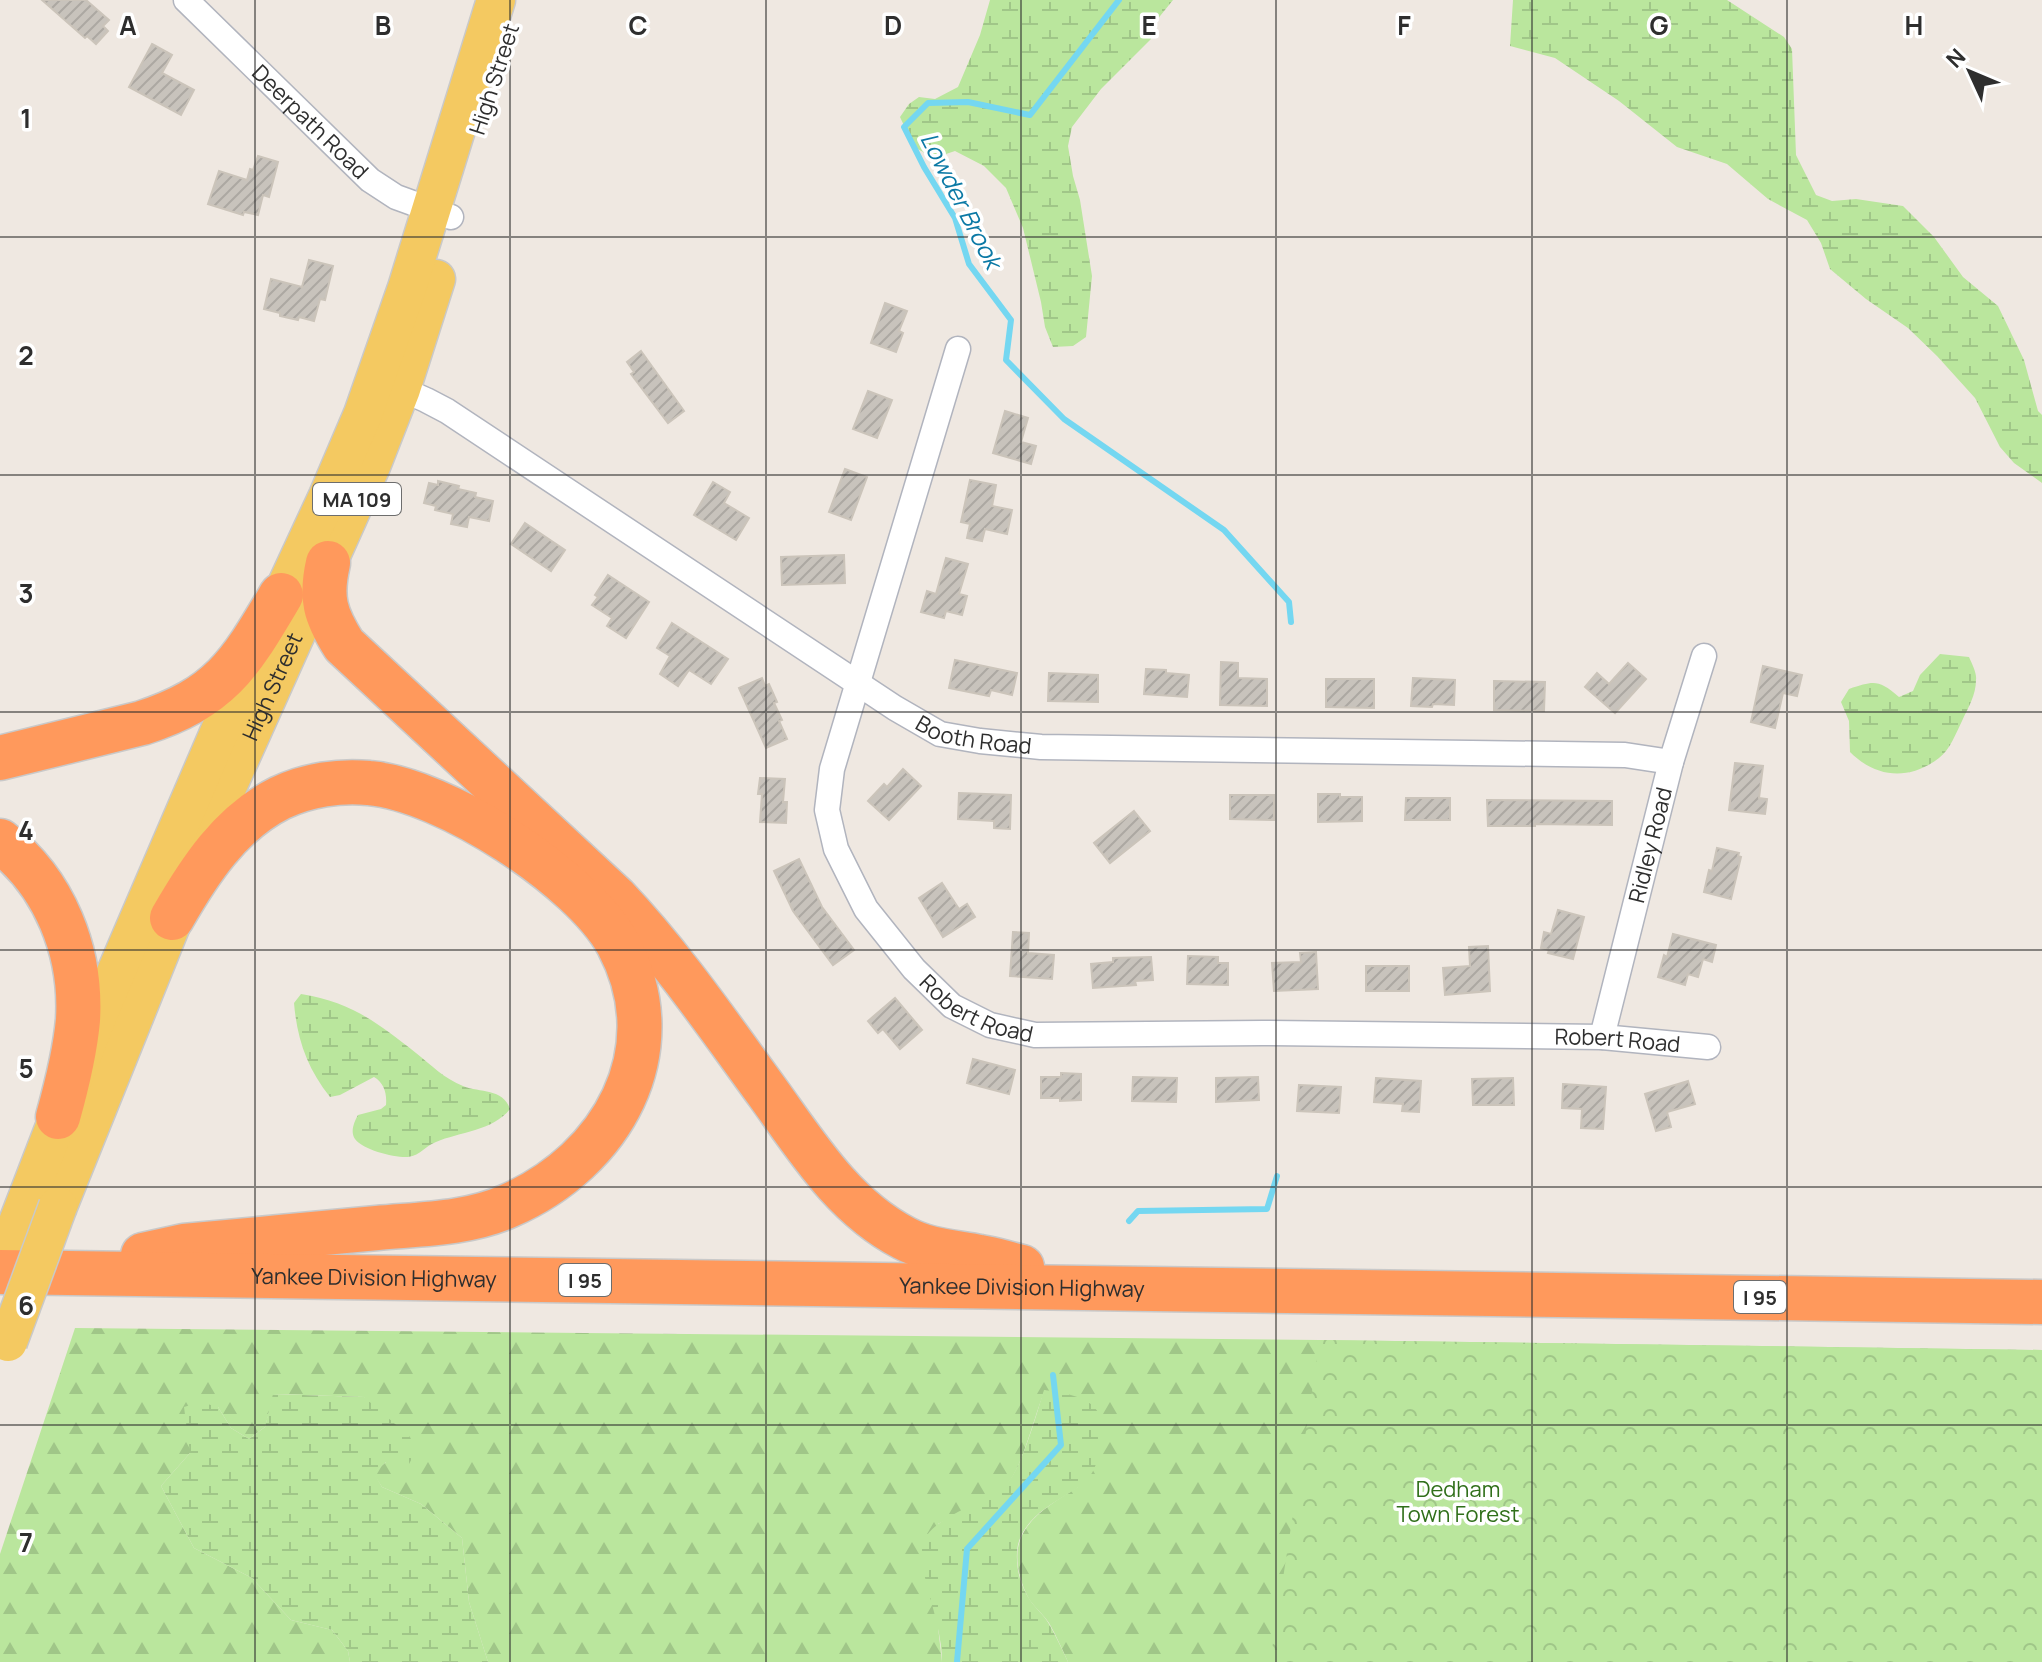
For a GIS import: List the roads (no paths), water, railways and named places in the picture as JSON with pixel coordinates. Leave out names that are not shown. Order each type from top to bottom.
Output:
[{"type":"highway","points":[[328,563],[324,601],[331,624],[344,645],[642,925],[818,1162],[851,1201],[903,1238],[919,1245],[981,1257],[1101,1288]]},
{"type":"highway","points":[[0,758],[142,723],[199,699],[226,677],[249,650],[281,595]]},
{"type":"highway","points":[[69,1273],[184,1246],[454,1221],[499,1210],[539,1190],[566,1172],[591,1149],[619,1109],[632,1078],[639,1032],[634,987],[617,943],[598,917],[529,855],[481,826],[417,794],[367,782],[316,786],[280,799],[250,817],[224,842],[200,872],[172,918]]},
{"type":"highway","points":[[0,841],[34,873],[64,926],[73,955],[78,1022],[58,1117]]},
{"type":"highway","name":"Yankee Division Highway","points":[[0,1271],[2042,1302]]},
{"type":"main road","name":"High Street","points":[[440,214],[450,151],[496,0]]},
{"type":"main road","name":"High Street","points":[[0,1271],[41,1206],[172,918],[239,756],[371,466],[407,288],[440,214],[519,0]]},
{"type":"main road","name":"High Street","points":[[4,1354],[41,1206],[58,1117],[99,1012],[281,595],[347,453],[388,384]]},
{"type":"street","name":"Deerpath Road","points":[[186,0],[370,180],[396,197],[440,214]]},
{"type":"street","name":"Robert Road","points":[[958,349],[832,769],[827,810],[836,849],[866,909],[914,969],[952,1006],[990,1025],[1035,1035],[1262,1033],[1602,1037],[1708,1047]]},
{"type":"street","name":"Booth Road","points":[[388,384],[447,411],[895,708],[940,734],[1041,747],[1625,755],[1671,762]]},
{"type":"street","name":"Ridley Road","points":[[1602,1037],[1671,762],[1704,656]]},
{"type":"waterway","name":"Lowder Brook","points":[[1119,0],[1030,115],[968,102],[928,103],[904,127],[955,218],[969,264],[1011,320],[1006,360],[1064,419],[1224,530],[1289,602],[1291,622]]},
{"type":"waterway","name":"Lowder Brook","points":[[1129,1221],[1138,1211],[1267,1209],[1277,1176]]},
{"type":"waterway","name":"Lowder Brook","points":[[957,1662],[967,1549],[1061,1445],[1053,1375]]},
{"type":"park label","name":"Dedham Town Forest","points":[[1458,1502]]}]
